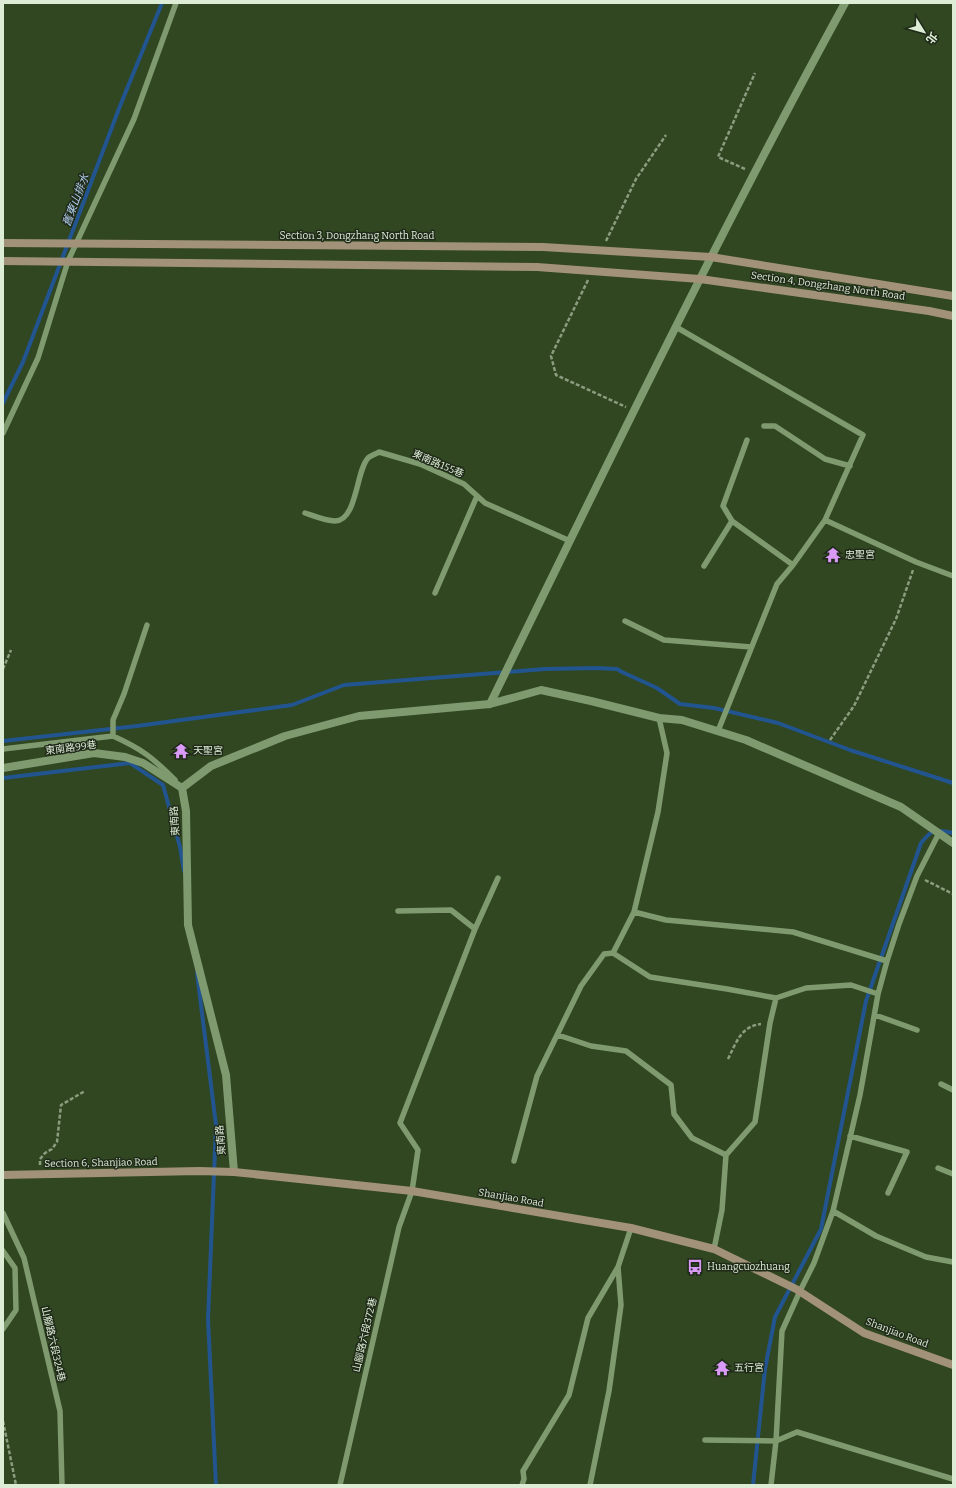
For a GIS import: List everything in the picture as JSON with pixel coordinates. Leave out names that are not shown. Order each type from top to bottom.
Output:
[{"type":"street","points":[[490,704],[634,410],[711,257],[845,3]]},
{"type":"street","name":"Section 3, Dongzhang North Road","points":[[3,243],[543,247],[711,257]]},
{"type":"street","name":"Section 4, Dongzhang North Road","points":[[711,257],[953,296]]},
{"type":"street","points":[[3,261],[537,267],[700,279]]},
{"type":"street","name":"Section 4, Dongzhang North Road","points":[[700,279],[929,310],[953,316]]},
{"type":"street","points":[[182,788],[211,766],[285,736],[359,716],[490,704],[541,690],[658,718],[682,720],[746,740],[902,807],[953,843]]},
{"type":"street","name":"東南路99巷","points":[[3,768],[94,754],[126,757],[143,763],[182,788]]},
{"type":"street","name":"東南路","points":[[182,788],[186,812],[188,925],[226,1075],[230,1172]]},
{"type":"street","name":"Section 6, Shanjiao Road","points":[[3,1175],[199,1171],[230,1172]]},
{"type":"street","name":"Shanjiao Road","points":[[230,1172],[412,1191],[631,1228],[714,1249],[798,1290],[864,1333],[953,1365]]},
{"type":"lane","points":[[3,433],[38,358],[68,261],[134,119],[176,3]]},
{"type":"lane","points":[[676,327],[863,435],[825,520],[777,584],[718,731]]},
{"type":"lane","points":[[764,426],[775,426],[825,459],[850,466]]},
{"type":"lane","points":[[747,440],[723,506],[732,521],[793,564]]},
{"type":"lane","name":"東南路155巷","points":[[305,513],[334,521],[343,519],[352,503],[361,472],[368,458],[379,452],[420,464],[464,484],[486,503],[570,541]]},
{"type":"lane","points":[[435,593],[477,496]]},
{"type":"lane","points":[[825,520],[916,562],[953,576]]},
{"type":"lane","points":[[704,566],[732,521]]},
{"type":"lane","points":[[625,621],[664,640],[751,647]]},
{"type":"lane","points":[[113,736],[113,720],[124,694],[147,625]]},
{"type":"lane","points":[[613,953],[634,912],[658,812],[667,753],[658,718]]},
{"type":"lane","points":[[3,749],[113,736],[144,751],[154,759],[182,788]]},
{"type":"lane","points":[[771,1485],[776,1441],[782,1331],[798,1290],[814,1263],[833,1211],[850,1136],[878,994],[887,961],[899,924],[918,876],[939,833]]},
{"type":"lane","points":[[398,911],[451,910],[475,929],[498,878]]},
{"type":"lane","points":[[634,912],[666,920],[792,932],[887,961]]},
{"type":"lane","name":"山腳路六段372巷","points":[[340,1485],[399,1227],[412,1191],[418,1150],[400,1123],[475,929]]},
{"type":"lane","points":[[514,1161],[537,1076],[581,986],[604,954],[613,953],[650,977],[776,998],[806,988],[852,985],[878,994]]},
{"type":"lane","points":[[714,1249],[722,1210],[726,1155],[755,1122],[770,1023],[776,998]]},
{"type":"lane","points":[[875,1015],[917,1030]]},
{"type":"lane","points":[[558,1035],[591,1046],[626,1051],[670,1085],[674,1114],[692,1138],[726,1155]]},
{"type":"lane","points":[[941,1084],[953,1090]]},
{"type":"lane","points":[[850,1136],[907,1152],[888,1193]]},
{"type":"lane","points":[[938,1168],[953,1174]]},
{"type":"lane","points":[[833,1211],[876,1236],[926,1257],[953,1262]]},
{"type":"lane","name":"山腳路六段324巷","points":[[3,1213],[24,1258],[60,1411],[62,1485]]},
{"type":"lane","points":[[522,1485],[524,1479],[523,1471],[569,1395],[588,1318],[618,1267],[631,1228]]},
{"type":"lane","points":[[3,1251],[15,1268],[16,1310],[3,1329]]},
{"type":"lane","points":[[590,1485],[609,1391],[621,1305],[618,1267]]},
{"type":"lane","points":[[705,1440],[776,1441],[797,1432],[953,1480]]},
{"type":"path","points":[[754,173],[718,157],[755,73]]},
{"type":"path","points":[[602,251],[636,179],[666,135]]},
{"type":"path","points":[[592,270],[551,356],[556,375],[634,410]]},
{"type":"path","points":[[830,740],[854,706],[896,620],[916,562]]},
{"type":"path","points":[[3,669],[11,650]]},
{"type":"path","points":[[918,876],[953,894]]},
{"type":"path","points":[[728,1059],[742,1033],[754,1025],[770,1023]]},
{"type":"path","points":[[39,1174],[40,1159],[44,1153],[52,1149],[57,1142],[60,1105],[85,1091]]},
{"type":"path","points":[[3,1421],[16,1485]]},
{"type":"waterway","name":"舊東山排水","points":[[3,403],[23,362],[120,106],[162,3]]},
{"type":"waterway","points":[[3,741],[137,726],[292,705],[344,685],[545,669],[596,668],[617,669],[657,688],[680,704],[714,708],[778,723],[850,750],[953,783]]},
{"type":"waterway","points":[[3,778],[130,763],[163,785],[180,847],[184,871]]},
{"type":"waterway","points":[[753,1485],[765,1369],[775,1317],[821,1229],[866,1001],[921,843],[931,832],[934,831],[938,830],[953,833]]},
{"type":"waterway","points":[[197,973],[216,1125],[208,1319],[216,1485]]},
{"type":"place","name":"忠聖宮","points":[[833,555]]},
{"type":"place","name":"天聖宮","points":[[181,751]]},
{"type":"place","name":"Huangcuozhuang","points":[[695,1267]]},
{"type":"place","name":"五行宮","points":[[722,1368]]}]
